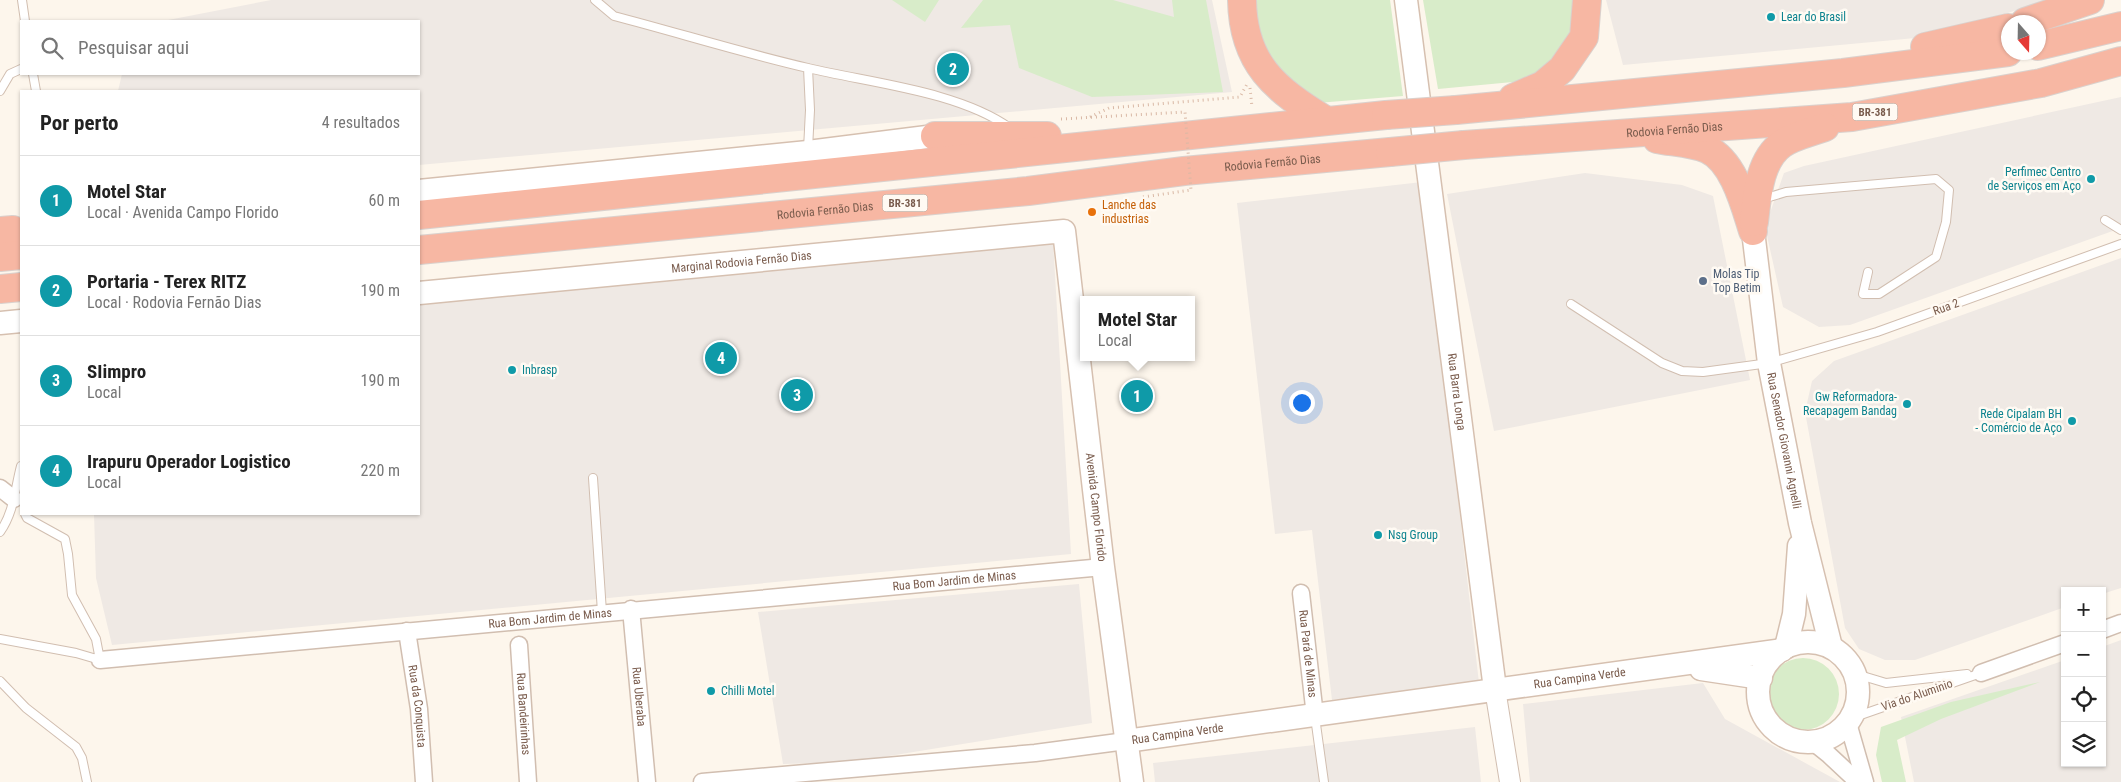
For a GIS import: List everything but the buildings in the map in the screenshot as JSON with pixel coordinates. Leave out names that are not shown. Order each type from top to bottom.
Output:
[{"type":"highway","points":[[1242,0],[1242,12],[1251,50],[1269,79],[1293,100],[1325,120]]},
{"type":"highway","points":[[1492,107],[1543,85],[1562,69],[1584,37],[1587,0]]},
{"type":"highway","points":[[2043,15],[2076,2]]},
{"type":"highway","points":[[2046,44],[2121,26]]},
{"type":"highway","points":[[1843,73],[1925,47],[2001,30]]},
{"type":"highway","points":[[420,215],[1100,146],[1325,120],[1492,107],[1843,73],[2001,53]]},
{"type":"highway","name":"Rodovia Fernão Dias","points":[[420,250],[1018,192],[1184,171],[1624,132],[1852,116],[2041,82],[2121,61]]},
{"type":"highway","points":[[1753,231],[1758,191],[1767,163],[1782,144],[1852,116]]},
{"type":"highway","points":[[1624,132],[1707,149],[1727,167],[1741,192],[1753,231]]},
{"type":"highway","points":[[935,136],[1054,136],[1100,146]]},
{"type":"highway","points":[[0,258],[15,234]]},
{"type":"highway","points":[[0,289],[20,287]]},
{"type":"main road","name":"Rua Barra Longa","points":[[1406,0],[1495,689]]},
{"type":"main road","points":[[420,191],[808,152],[935,136]]},
{"type":"main road","name":"Marginal Rodovia Fernão Dias","points":[[420,293],[1064,231]]},
{"type":"main road","name":"Avenida Campo Florido","points":[[1064,231],[1103,567],[1132,782]]},
{"type":"main road","name":"Rua Senador Giovanni Agnelli","points":[[1753,231],[1769,363],[1800,522],[1831,647]]},
{"type":"main road","points":[[0,323],[20,321]]},
{"type":"main road","points":[[1784,648],[1794,614],[1800,522]]},
{"type":"main road","points":[[1809,642],[1831,647],[1841,654],[1856,674],[1859,689],[1857,704],[1850,720],[1838,732],[1826,739],[1813,742],[1798,741],[1784,736],[1772,727],[1763,715],[1759,701],[1758,686],[1770,660],[1784,648],[1809,642]]},
{"type":"main road","name":"Rua Campina Verde","points":[[1126,740],[1315,716],[1784,648]]},
{"type":"main road","name":"Rua Campina Verde","points":[[1653,668],[1700,668],[1761,678]]},
{"type":"street","points":[[0,488],[18,504]]},
{"type":"street","name":"Rua Bom Jardim de Minas","points":[[100,660],[632,609],[1103,567]]},
{"type":"street","name":"Rua Pará de Minas","points":[[1301,593],[1315,716]]},
{"type":"street","name":"Rua Uberaba","points":[[632,609],[647,782]]},
{"type":"street","points":[[2106,629],[2121,623]]},
{"type":"street","name":"Rua da Conquista","points":[[407,631],[419,709],[424,782]]},
{"type":"street","points":[[1981,673],[2061,644]]},
{"type":"street","name":"Rua Bandeirinhas","points":[[519,645],[528,782]]},
{"type":"street","name":"Rua Barra Longa","points":[[1495,689],[1510,782]]},
{"type":"street","points":[[1850,720],[1864,782]]},
{"type":"street","name":"Rua Campina Verde","points":[[702,782],[1035,753],[1126,740]]},
{"type":"street","points":[[1813,742],[1858,782]]},
{"type":"lane","points":[[22,0],[25,20]]},
{"type":"lane","points":[[595,0],[614,16],[808,68],[877,82],[972,107],[1001,122],[1021,136]]},
{"type":"lane","points":[[808,68],[810,110],[808,152]]},
{"type":"lane","points":[[0,91],[10,74],[20,69]]},
{"type":"lane","points":[[33,75],[36,90]]},
{"type":"lane","points":[[1757,202],[1786,192],[1936,179],[1949,190],[1946,222],[1936,257],[1879,294],[1863,294],[1868,272]]},
{"type":"lane","points":[[2105,220],[2121,230]]},
{"type":"lane","name":"Rua 2","points":[[1572,304],[1662,363],[1682,371],[1703,372],[1769,363],[1877,332],[2121,244]]},
{"type":"lane","points":[[593,478],[602,612]]},
{"type":"lane","points":[[0,532],[18,504],[20,479]]},
{"type":"lane","points":[[26,515],[27,518],[65,539],[72,595],[96,639],[100,660]]},
{"type":"lane","name":"Rua Bom Jardim de Minas","points":[[0,639],[76,653],[100,660]]},
{"type":"lane","points":[[1856,674],[1886,683],[1981,673]]},
{"type":"lane","name":"Via do Aluminio","points":[[1850,720],[1981,673]]},
{"type":"lane","points":[[0,681],[26,708],[76,747],[82,758],[87,782]]},
{"type":"lane","points":[[1315,716],[1324,782]]},
{"type":"path","points":[[1143,197],[1191,190],[1185,112],[1087,119],[1109,108],[1240,97],[1249,80]]},
{"type":"shaded area","points":[[271,0],[1212,0],[1232,92],[420,165],[420,90],[118,90],[122,75],[420,75],[420,20],[168,20]]},
{"type":"shaded area","points":[[1606,0],[2048,0],[1937,36],[1623,65]]},
{"type":"shaded area","points":[[2121,97],[2121,228],[1850,325],[1819,327],[1783,307],[1765,227],[1784,173],[1804,166]]},
{"type":"shaded area","name":"Molas Tip Top Betim","points":[[1585,173],[1682,185],[1713,196],[1750,380],[1494,431],[1447,194]]},
{"type":"shaded area","points":[[1422,182],[1479,683],[1332,700],[1312,530],[1275,534],[1237,203]]},
{"type":"shaded area","points":[[1053,240],[1071,554],[112,645],[96,578],[94,515],[420,515],[420,300]]},
{"type":"shaded area","points":[[2121,258],[2121,588],[2106,593],[2106,587],[2061,587],[2061,608],[1915,660],[1885,660],[1859,649],[1845,628],[1805,412],[1812,381],[1834,361]]},
{"type":"shaded area","points":[[1079,584],[1092,723],[852,762],[783,764],[758,612]]},
{"type":"shaded area","points":[[2121,640],[2121,782],[1914,782],[1901,717],[2061,661],[2061,767],[2106,767],[2106,646]]},
{"type":"shaded area","points":[[1703,683],[1725,719],[1840,782],[1530,782],[1523,704]]},
{"type":"shaded area","points":[[1475,727],[1481,782],[1155,782],[1153,763]]},
{"type":"green space","points":[[892,0],[939,0],[925,22]]},
{"type":"green space","points":[[983,0],[1113,0],[1174,17],[1172,0],[1206,0],[1223,92],[1092,97],[1019,68],[1010,25],[961,28]]},
{"type":"green space","points":[[1251,0],[1390,0],[1403,96],[1317,103],[1282,81],[1257,37]]},
{"type":"green space","points":[[1423,0],[1578,0],[1573,37],[1535,80],[1438,89]]},
{"type":"green space","points":[[1810,658],[1829,668],[1837,680],[1839,694],[1837,708],[1829,720],[1817,728],[1796,730],[1777,720],[1769,708],[1767,687],[1777,668],[1789,660]]},
{"type":"green space","points":[[2040,682],[1941,719],[1897,740],[1906,782],[1882,782],[1876,755],[1881,727],[1951,702]]},
{"type":"place","name":"Lear do Brasil","points":[[1771,17]]},
{"type":"place","name":"Portaria - Terex RITZ","points":[[953,69]]},
{"type":"place","name":"Perfimec Centro de Serviços em Aço","points":[[2091,179]]},
{"type":"place","name":"Lanche das industrias","points":[[1092,212]]},
{"type":"place","name":"Molas Tip Top Betim","points":[[1703,281]]},
{"type":"place","name":"Irapuru Operador Logistico","points":[[721,358]]},
{"type":"place","name":"Inbrasp","points":[[512,370]]},
{"type":"place","name":"SIimpro","points":[[797,395]]},
{"type":"place","name":"Motel Star","points":[[1137,396]]},
{"type":"place","name":"Gw Reformadora- Recapagem Bandag","points":[[1907,404]]},
{"type":"place","name":"Rede Cipalam BH - Comércio de Aço","points":[[2072,421]]},
{"type":"place","name":"Nsg Group","points":[[1378,535]]},
{"type":"place","name":"Chilli Motel","points":[[711,691]]}]
